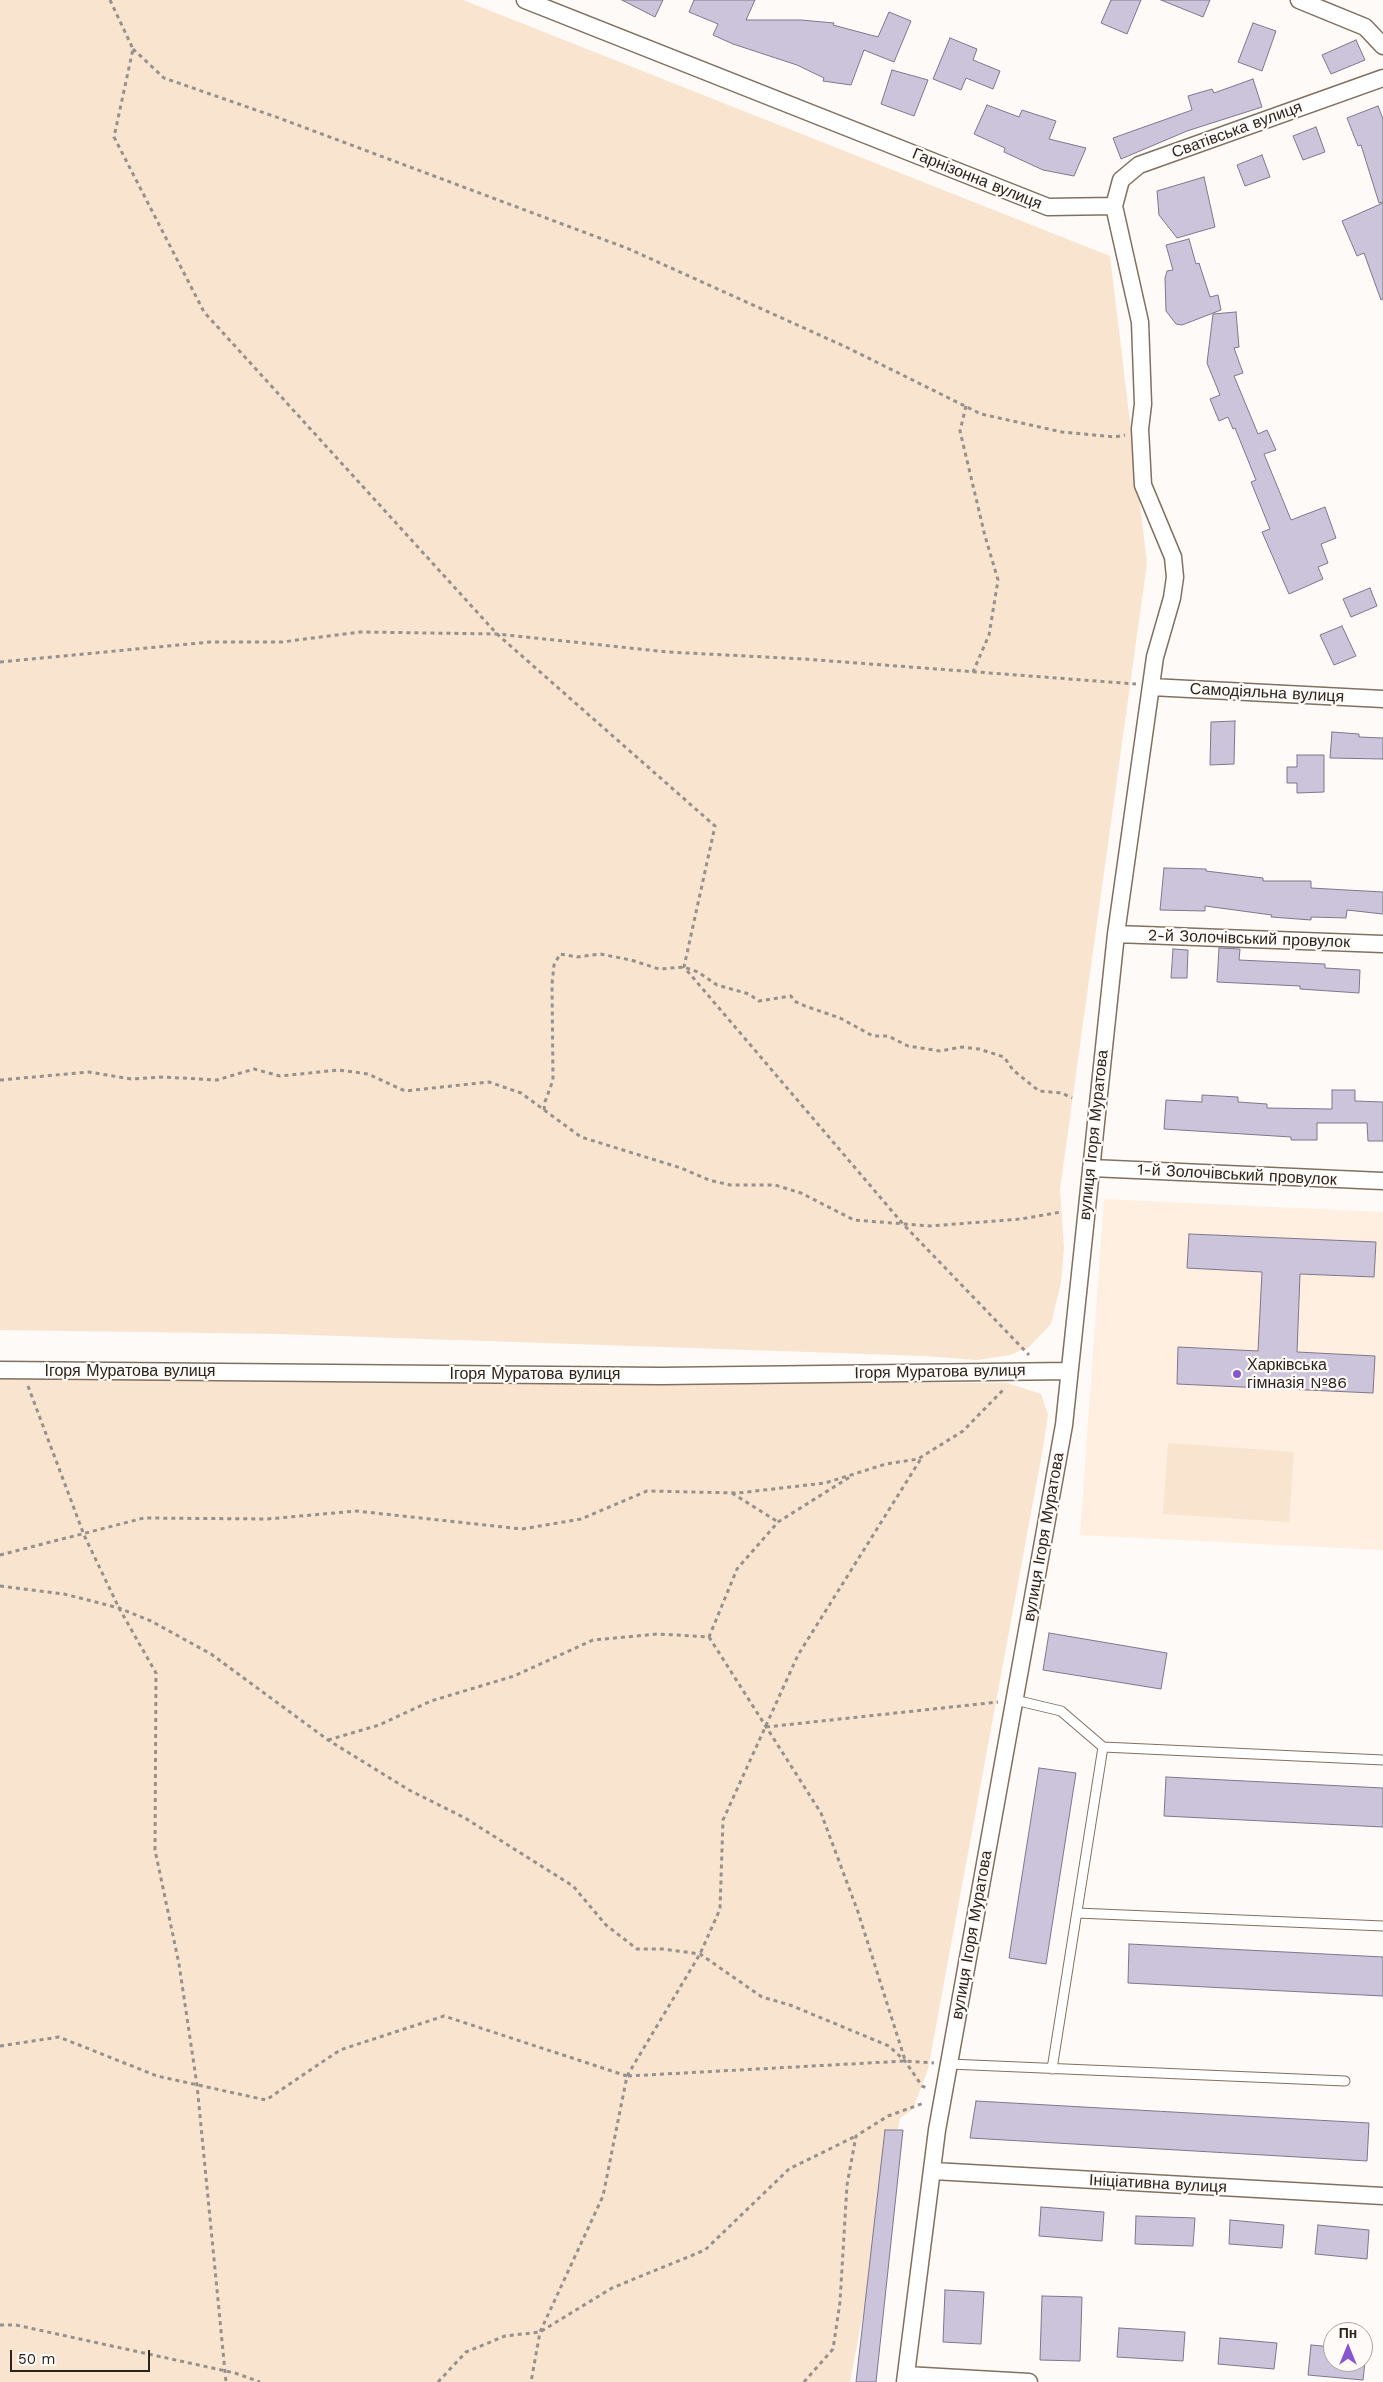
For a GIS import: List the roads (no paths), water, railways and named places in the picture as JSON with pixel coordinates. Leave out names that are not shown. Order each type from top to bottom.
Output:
[{"type":"street","name":"Гарнізонна вулиця","points":[[525,0],[1048,207],[1114,206]]},
{"type":"street","points":[[1299,0],[1365,27],[1383,46]]},
{"type":"street","name":"Сватівська вулиця","points":[[1114,206],[1121,180],[1139,165],[1383,78]]},
{"type":"street","points":[[1114,206],[1140,322],[1144,404],[1141,433],[1143,485],[1173,557],[1172,598],[1155,657],[1151,687]]},
{"type":"street","name":"Самодіяльна вулиця","points":[[1151,687],[1383,699]]},
{"type":"street","name":"вулиця Ігоря Муратова","points":[[905,2378],[943,2096],[1064,1425],[1116,934],[1151,687]]},
{"type":"street","name":"2-й Золочівський провулок","points":[[1116,934],[1383,944]]},
{"type":"street","name":"1-й Золочівський провулок","points":[[1091,1168],[1383,1181]]},
{"type":"street","name":"Ігоря Муратова вулиця","points":[[0,1370],[651,1376],[1045,1372],[1069,1370]]},
{"type":"street","name":"Ініціативна вулиця","points":[[933,2170],[1383,2196]]},
{"type":"street","points":[[905,2378],[1029,2382]]},
{"type":"lane","points":[[1015,1700],[1061,1711],[1103,1747],[1383,1760]]},
{"type":"lane","points":[[1052,2069],[1103,1747]]},
{"type":"lane","points":[[1077,1913],[1383,1926]]},
{"type":"lane","points":[[949,2064],[1345,2081]]},
{"type":"place","name":"Харківська гімназія №86","points":[[1237,1374]]}]
